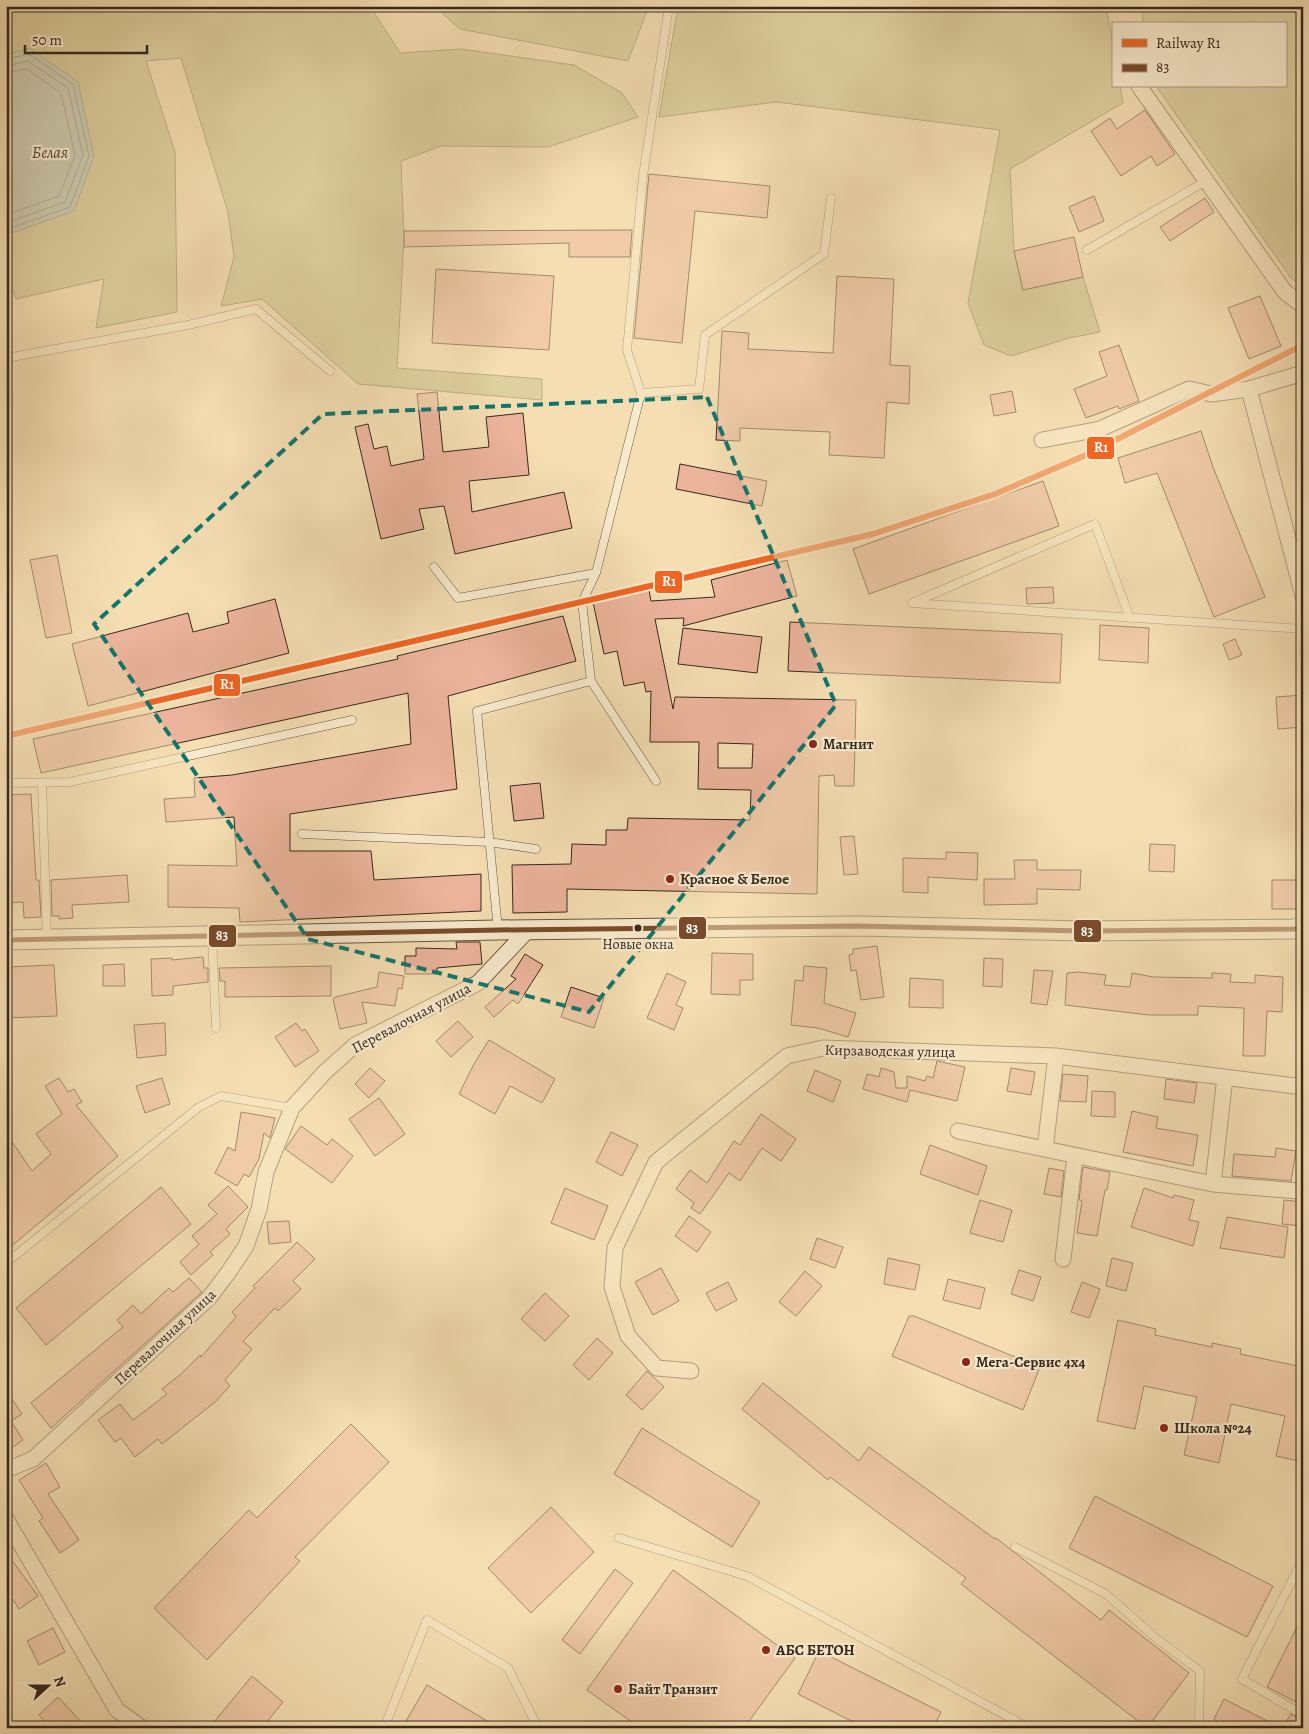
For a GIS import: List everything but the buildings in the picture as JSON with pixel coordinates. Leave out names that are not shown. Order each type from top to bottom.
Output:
[{"type":"street","points":[[1140,88],[1285,292],[1303,306]]},
{"type":"street","points":[[1042,440],[1100,429],[1189,389],[1210,394],[1249,389],[1303,373]]},
{"type":"street","points":[[1249,389],[1303,596]]},
{"type":"street","points":[[6,940],[498,930],[858,926],[1084,932],[1295,929],[1303,926]]},
{"type":"street","name":"Перевалочная улица","points":[[6,1470],[33,1459],[209,1298],[246,1246],[259,1209],[266,1172],[292,1108],[325,1072],[355,1045],[478,983],[528,930]]},
{"type":"street","name":"Кирзаводская улица","points":[[690,1371],[657,1368],[628,1336],[612,1287],[614,1248],[656,1162],[787,1056],[823,1048],[1056,1056],[1303,1087]]},
{"type":"street","points":[[1045,1149],[1056,1056]]},
{"type":"street","points":[[1213,1184],[1224,1077]]},
{"type":"street","points":[[958,1131],[1213,1184],[1298,1191]]},
{"type":"street","points":[[1063,1259],[1076,1156]]},
{"type":"street","points":[[6,1519],[117,1710],[142,1728]]},
{"type":"lane","points":[[656,781],[591,681],[582,602],[596,574],[641,393],[627,350],[643,176],[669,6]]},
{"type":"lane","points":[[1087,250],[1206,181]]},
{"type":"lane","points":[[641,393],[699,389],[705,335],[824,254],[831,198]]},
{"type":"lane","points":[[6,358],[188,325],[256,310],[330,371]]},
{"type":"lane","points":[[1130,618],[1095,524],[912,603],[1091,616],[1303,629]]},
{"type":"lane","points":[[434,567],[458,598],[596,574]]},
{"type":"lane","points":[[498,930],[477,711],[591,681]]},
{"type":"lane","points":[[6,783],[70,782],[352,720]]},
{"type":"lane","points":[[42,783],[47,939]]},
{"type":"lane","points":[[302,834],[489,842],[536,849]]},
{"type":"lane","points":[[212,936],[216,1028]]},
{"type":"lane","points":[[6,1263],[199,1107],[221,1096],[292,1108]]},
{"type":"lane","points":[[619,1538],[747,1576],[1029,1728]]},
{"type":"lane","points":[[1015,1547],[1106,1594],[1157,1639],[1200,1671],[1199,1722],[1201,1728]]},
{"type":"lane","points":[[1303,1559],[1242,1679],[1303,1715]]},
{"type":"lane","points":[[384,1728],[426,1620],[508,1668],[536,1724],[536,1728]]},
{"type":"highlighted area","points":[[707,397],[836,705],[589,1012],[308,939],[94,624],[323,414]]},
{"type":"shaded area","points":[[6,6],[370,6],[400,53],[461,49],[574,65],[622,93],[638,117],[548,147],[441,146],[401,161],[404,238],[397,368],[542,379],[542,400],[358,384],[262,299],[221,306],[234,257],[228,212],[181,58],[146,61],[175,152],[177,312],[96,328],[104,279],[16,299],[6,275],[6,235],[9,233],[30,48],[6,55]]},
{"type":"shaded area","points":[[434,6],[649,6],[628,61],[460,29]]},
{"type":"shaded area","points":[[678,6],[1106,6],[1112,39],[1112,88],[1120,88],[1123,103],[1010,169],[1014,251],[1023,290],[1083,277],[1100,332],[1069,338],[1011,356],[984,345],[968,303],[1000,130],[776,102],[659,117]]},
{"type":"shaded area","points":[[1141,6],[1303,6],[1303,287],[1291,278],[1157,88],[1286,88],[1286,22],[1143,22]]},
{"type":"water","name":"Белая","points":[[30,48],[78,82],[94,156],[74,211],[6,235],[6,55]]},
{"type":"rail line","name":"R1","points":[[6,736],[873,534],[995,494],[1086,455],[1303,345]]},
{"type":"transit line","name":"83","points":[[6,940],[498,930],[858,926],[1084,931],[1295,929],[1303,926]]},
{"type":"place","name":"Магнит","points":[[813,744]]},
{"type":"place","name":"Красное & Белое","points":[[670,879]]},
{"type":"place","name":"Новые окна","points":[[638,928]]},
{"type":"place","name":"Мега-Сервис 4х4","points":[[966,1362]]},
{"type":"place","name":"Школа №24","points":[[1164,1428]]},
{"type":"place","name":"АБС БЕТОН","points":[[766,1650]]},
{"type":"place","name":"Байт Транзит","points":[[618,1689]]}]
